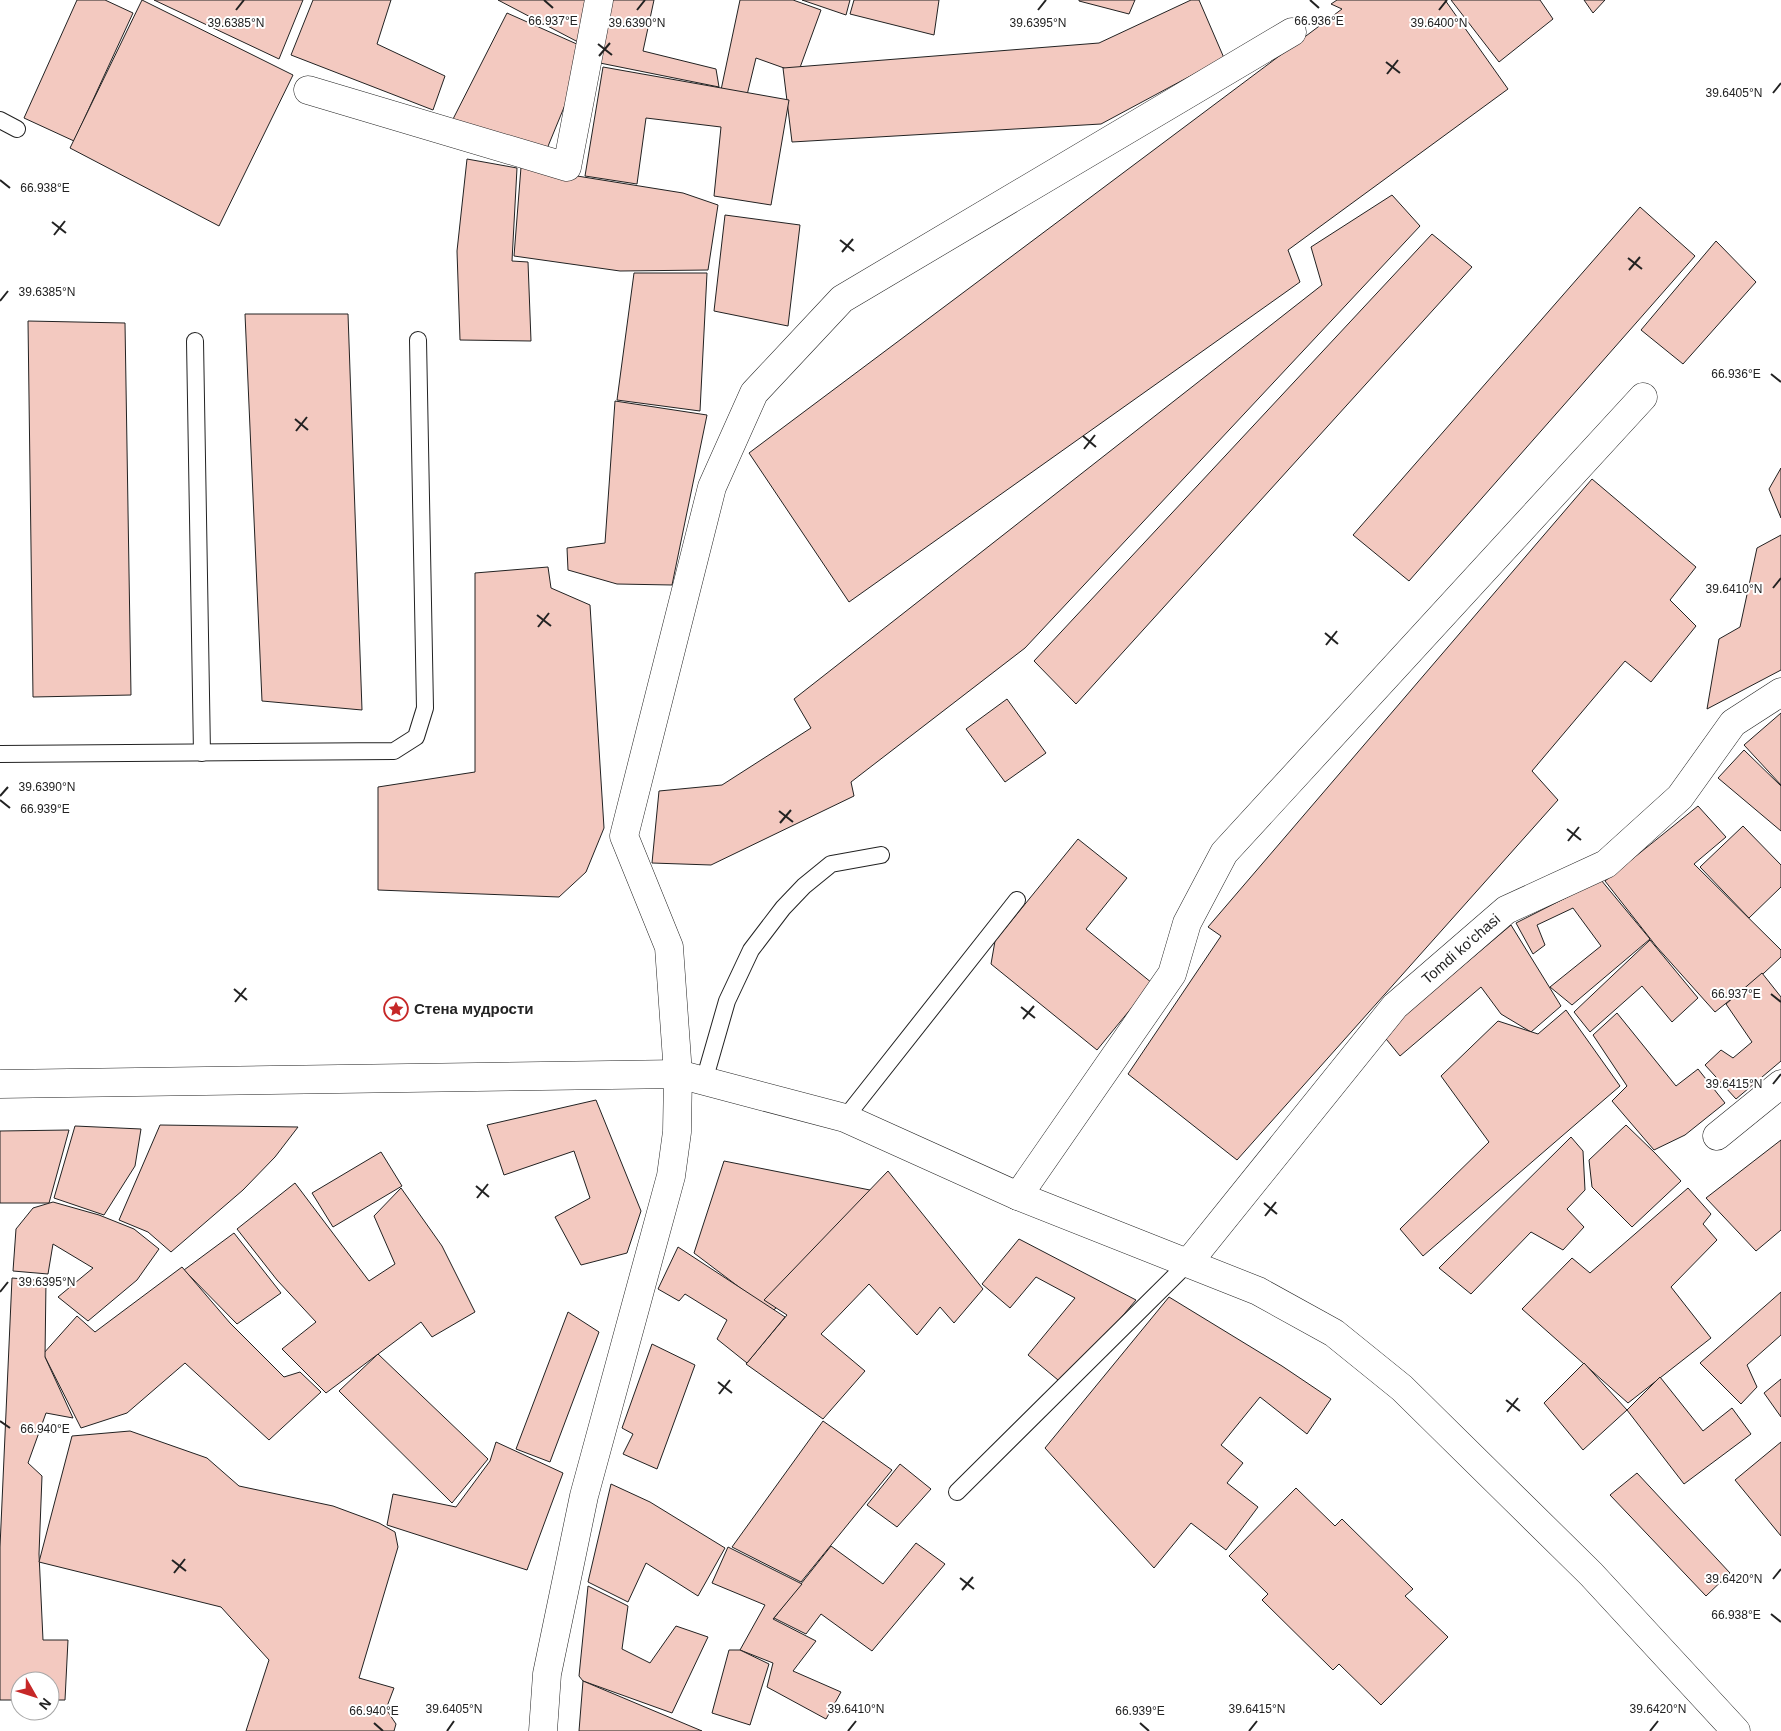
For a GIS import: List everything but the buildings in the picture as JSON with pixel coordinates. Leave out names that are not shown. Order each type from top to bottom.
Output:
[{"type":"street","points":[[308,90],[567,166],[599,0]]},
{"type":"street","points":[[542,1731],[547,1674],[584,1496],[671,1176],[678,1132],[691,1078],[669,947],[624,836],[712,487],[754,393],[842,299],[1292,32]]},
{"type":"street","points":[[1018,1196],[1172,974],[1187,923],[1224,853],[1643,397]]},
{"type":"street","name":"Tomdi ko'chasi","points":[[1188,1264],[1395,1006],[1506,910],[1606,864],[1680,797],[1733,723],[1781,692]]},
{"type":"street","points":[[0,1084],[691,1078],[845,1118],[1018,1196],[1258,1291],[1334,1333],[1402,1388],[1591,1574],[1736,1731]]},
{"type":"street","points":[[1717,1136],[1781,1084]]},
{"type":"lane","points":[[0,120],[17,129]]},
{"type":"lane","points":[[0,754],[394,751],[416,737],[424,708],[418,340]]},
{"type":"lane","points":[[195,341],[202,753]]},
{"type":"lane","points":[[691,1078],[751,950],[783,908],[804,886],[831,864],[881,855]]},
{"type":"lane","points":[[845,1118],[1017,900]]},
{"type":"lane","points":[[957,1492],[1188,1264]]},
{"type":"place","name":"Стена мудрости","points":[[396,1009]]}]
